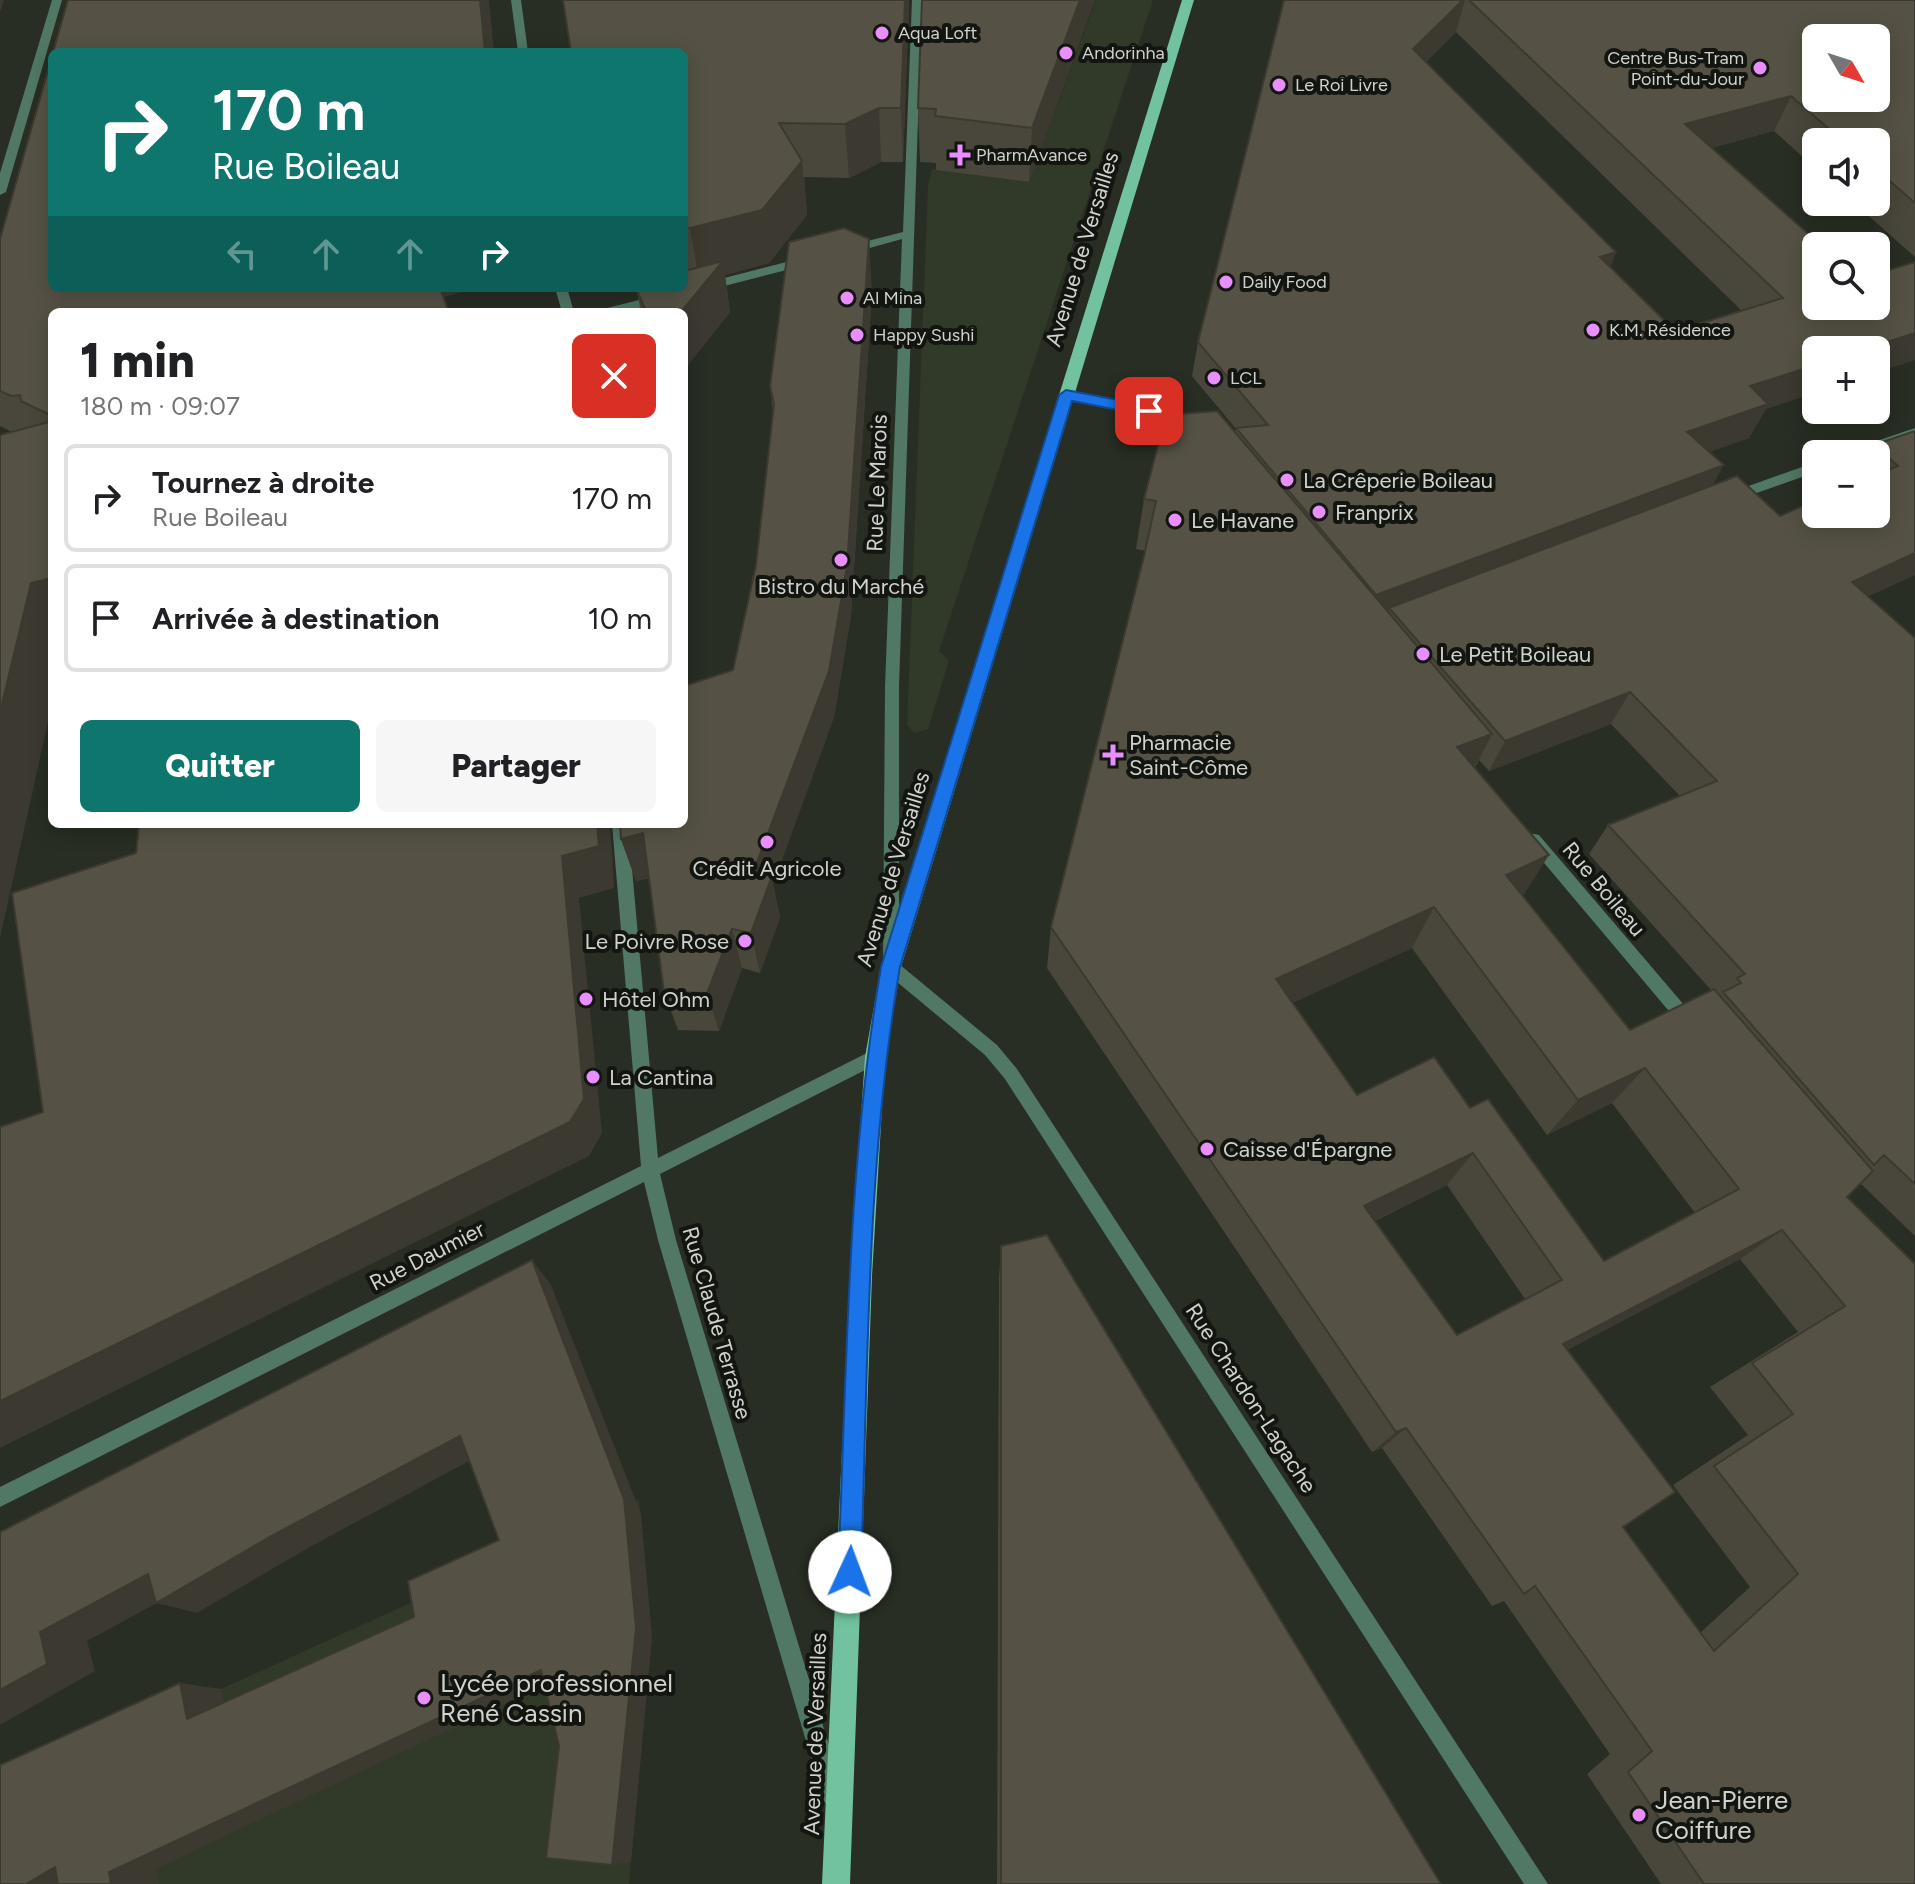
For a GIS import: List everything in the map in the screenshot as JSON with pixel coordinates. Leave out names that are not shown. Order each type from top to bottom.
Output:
[{"type":"main road","name":"Avenue de Versailles","points":[[836,1884],[861,1276],[875,1057],[891,967],[1188,0]]},
{"type":"street","points":[[0,192],[57,0]]},
{"type":"street","points":[[516,0],[522,48]]},
{"type":"street","name":"Rue Le Marois","points":[[891,967],[890,746],[917,0]]},
{"type":"street","points":[[838,253],[909,234]]},
{"type":"street","points":[[688,292],[823,256]]},
{"type":"street","points":[[622,308],[672,295]]},
{"type":"street","points":[[1066,395],[1165,416],[1181,424],[1205,445]]},
{"type":"street","points":[[1890,441],[1915,432]]},
{"type":"street","points":[[1716,503],[1802,472]]},
{"type":"street","name":"Rue Claude Terrasse","points":[[620,828],[650,1171],[667,1240],[840,1821]]},
{"type":"street","name":"Rue Boileau","points":[[1525,829],[1698,1034]]},
{"type":"street","name":"Rue Chardon-Lagache","points":[[891,967],[991,1050],[1011,1074],[1537,1884]]},
{"type":"street","name":"Rue Daumier","points":[[0,1497],[875,1057]]},
{"type":"shaded area","points":[[1096,0],[1153,0],[939,651],[948,659],[948,664],[928,729],[914,733],[907,725],[928,186],[932,169],[1029,182]]},
{"type":"shaded area","name":"Lycée professionnel René Cassin","points":[[639,1499],[652,1637],[629,1884],[109,1884],[221,1689]]},
{"type":"building","points":[[68,0],[480,0],[485,48],[54,48]]},
{"type":"building","points":[[563,0],[905,0],[901,108],[879,108],[845,124],[779,123],[802,161],[762,210],[690,228],[688,48],[570,48]]},
{"type":"building","points":[[922,0],[1080,0],[1032,128],[935,116],[936,109],[918,108]]},
{"type":"building","points":[[1284,0],[1463,0],[1413,49],[1616,252],[1600,257],[1675,331],[1783,298],[1469,0],[1915,0],[1915,203],[1890,181],[1890,128],[1828,128],[1809,112],[1890,112],[1890,24],[1802,24],[1802,106],[1791,96],[1685,124],[1806,232],[1802,232],[1802,320],[1890,320],[1890,270],[1915,262],[1915,333],[1890,341],[1890,336],[1802,336],[1802,369],[1750,386],[1768,404],[1687,432],[1724,465],[1376,595],[1236,428],[1268,425],[1198,342]]},
{"type":"building","points":[[48,70],[48,292],[442,292],[448,308],[48,308],[48,414],[21,401],[20,395],[11,396],[0,391],[0,239]]},
{"type":"building","points":[[844,228],[869,239],[847,566],[829,671],[753,873],[772,876],[751,933],[732,929],[707,993],[664,992],[643,833],[621,839],[620,828],[688,828],[688,685],[733,670],[756,565],[774,404],[770,386],[789,242]]},
{"type":"building","points":[[723,261],[684,308],[644,308],[638,292],[688,292],[688,270]]},
{"type":"building","points":[[1217,411],[1492,734],[1457,747],[1549,855],[1506,875],[1630,1030],[1714,989],[1873,1171],[1847,1197],[1915,1264],[1915,1884],[1704,1884],[1628,1772],[1652,1751],[1535,1586],[1524,1594],[1406,1428],[1396,1432],[1051,927],[1156,501],[1144,499],[1162,430],[1176,433],[1180,414]],"holes":[[[1434,907],[1578,1100],[1645,1068],[1739,1189],[1604,1261],[1488,1099],[1470,1108],[1434,1057],[1357,1095],[1276,979]],[[1473,1153],[1562,1280],[1457,1335],[1364,1206]],[[1782,1230],[1845,1306],[1752,1363],[1793,1414],[1714,1466],[1798,1574],[1714,1651],[1623,1527],[1675,1492],[1563,1344]]]},
{"type":"building","points":[[48,422],[48,579],[31,583],[0,712],[0,435]]},
{"type":"building","points":[[1915,431],[1915,553],[1852,582],[1915,638],[1915,1184],[1884,1155],[1874,1165],[1723,992],[1741,983],[1737,978],[1745,974],[1608,825],[1717,781],[1630,692],[1505,741],[1389,608],[1737,476],[1780,516],[1802,506],[1802,528],[1890,528],[1890,469],[1898,466],[1890,459],[1889,440]]},
{"type":"building","points":[[139,828],[597,828],[599,846],[562,856],[584,1099],[570,1122],[0,1401],[0,1127],[43,1112],[12,893],[136,853]]},
{"type":"building","points":[[1047,1235],[1441,1884],[1001,1884],[1001,1246]]},
{"type":"building","points":[[532,1260],[624,1499],[636,1628],[612,1865],[546,1858],[559,1746],[541,1670],[109,1872],[111,1884],[58,1884],[55,1867],[26,1884],[0,1884],[0,1765],[180,1683],[187,1719],[414,1617],[408,1581],[499,1540],[460,1436],[273,1535],[156,1603],[148,1574],[40,1632],[47,1664],[0,1690],[0,1532]]},
{"type":"place","name":"Aqua Loft","points":[[882,33]]},
{"type":"place","name":"Andorinha","points":[[1066,53]]},
{"type":"place","name":"Centre Bus-Tram Point-du-Jour","points":[[1760,68]]},
{"type":"place","name":"Le Roi Livre","points":[[1279,85]]},
{"type":"place","name":"PharmAvance","points":[[960,155]]},
{"type":"place","name":"Daily Food","points":[[1226,282]]},
{"type":"place","name":"Al Mina","points":[[847,298]]},
{"type":"place","name":"K.M. Résidence","points":[[1593,330]]},
{"type":"place","name":"Happy Sushi","points":[[857,335]]},
{"type":"place","name":"LCL","points":[[1214,378]]},
{"type":"place","name":"La Crêperie Boileau","points":[[1287,480]]},
{"type":"place","name":"Franprix","points":[[1319,512]]},
{"type":"place","name":"Le Havane","points":[[1175,520]]},
{"type":"place","name":"Bistro du Marché","points":[[841,560]]},
{"type":"place","name":"Le Petit Boileau","points":[[1423,654]]},
{"type":"place","name":"Pharmacie Saint-Côme","points":[[1113,755]]},
{"type":"place","name":"Crédit Agricole","points":[[767,842]]},
{"type":"place","name":"Le Poivre Rose","points":[[745,941]]},
{"type":"place","name":"Hôtel Ohm","points":[[586,999]]},
{"type":"place","name":"La Cantina","points":[[593,1077]]},
{"type":"place","name":"Caisse d'Épargne","points":[[1207,1149]]},
{"type":"place","name":"Lycée professionnel René Cassin","points":[[424,1698]]},
{"type":"place","name":"Jean-Pierre Coiffure","points":[[1639,1815]]},
{"type":"route","points":[[850,1572],[861,1276],[875,1057],[891,967],[1066,395],[1149,411]]}]
